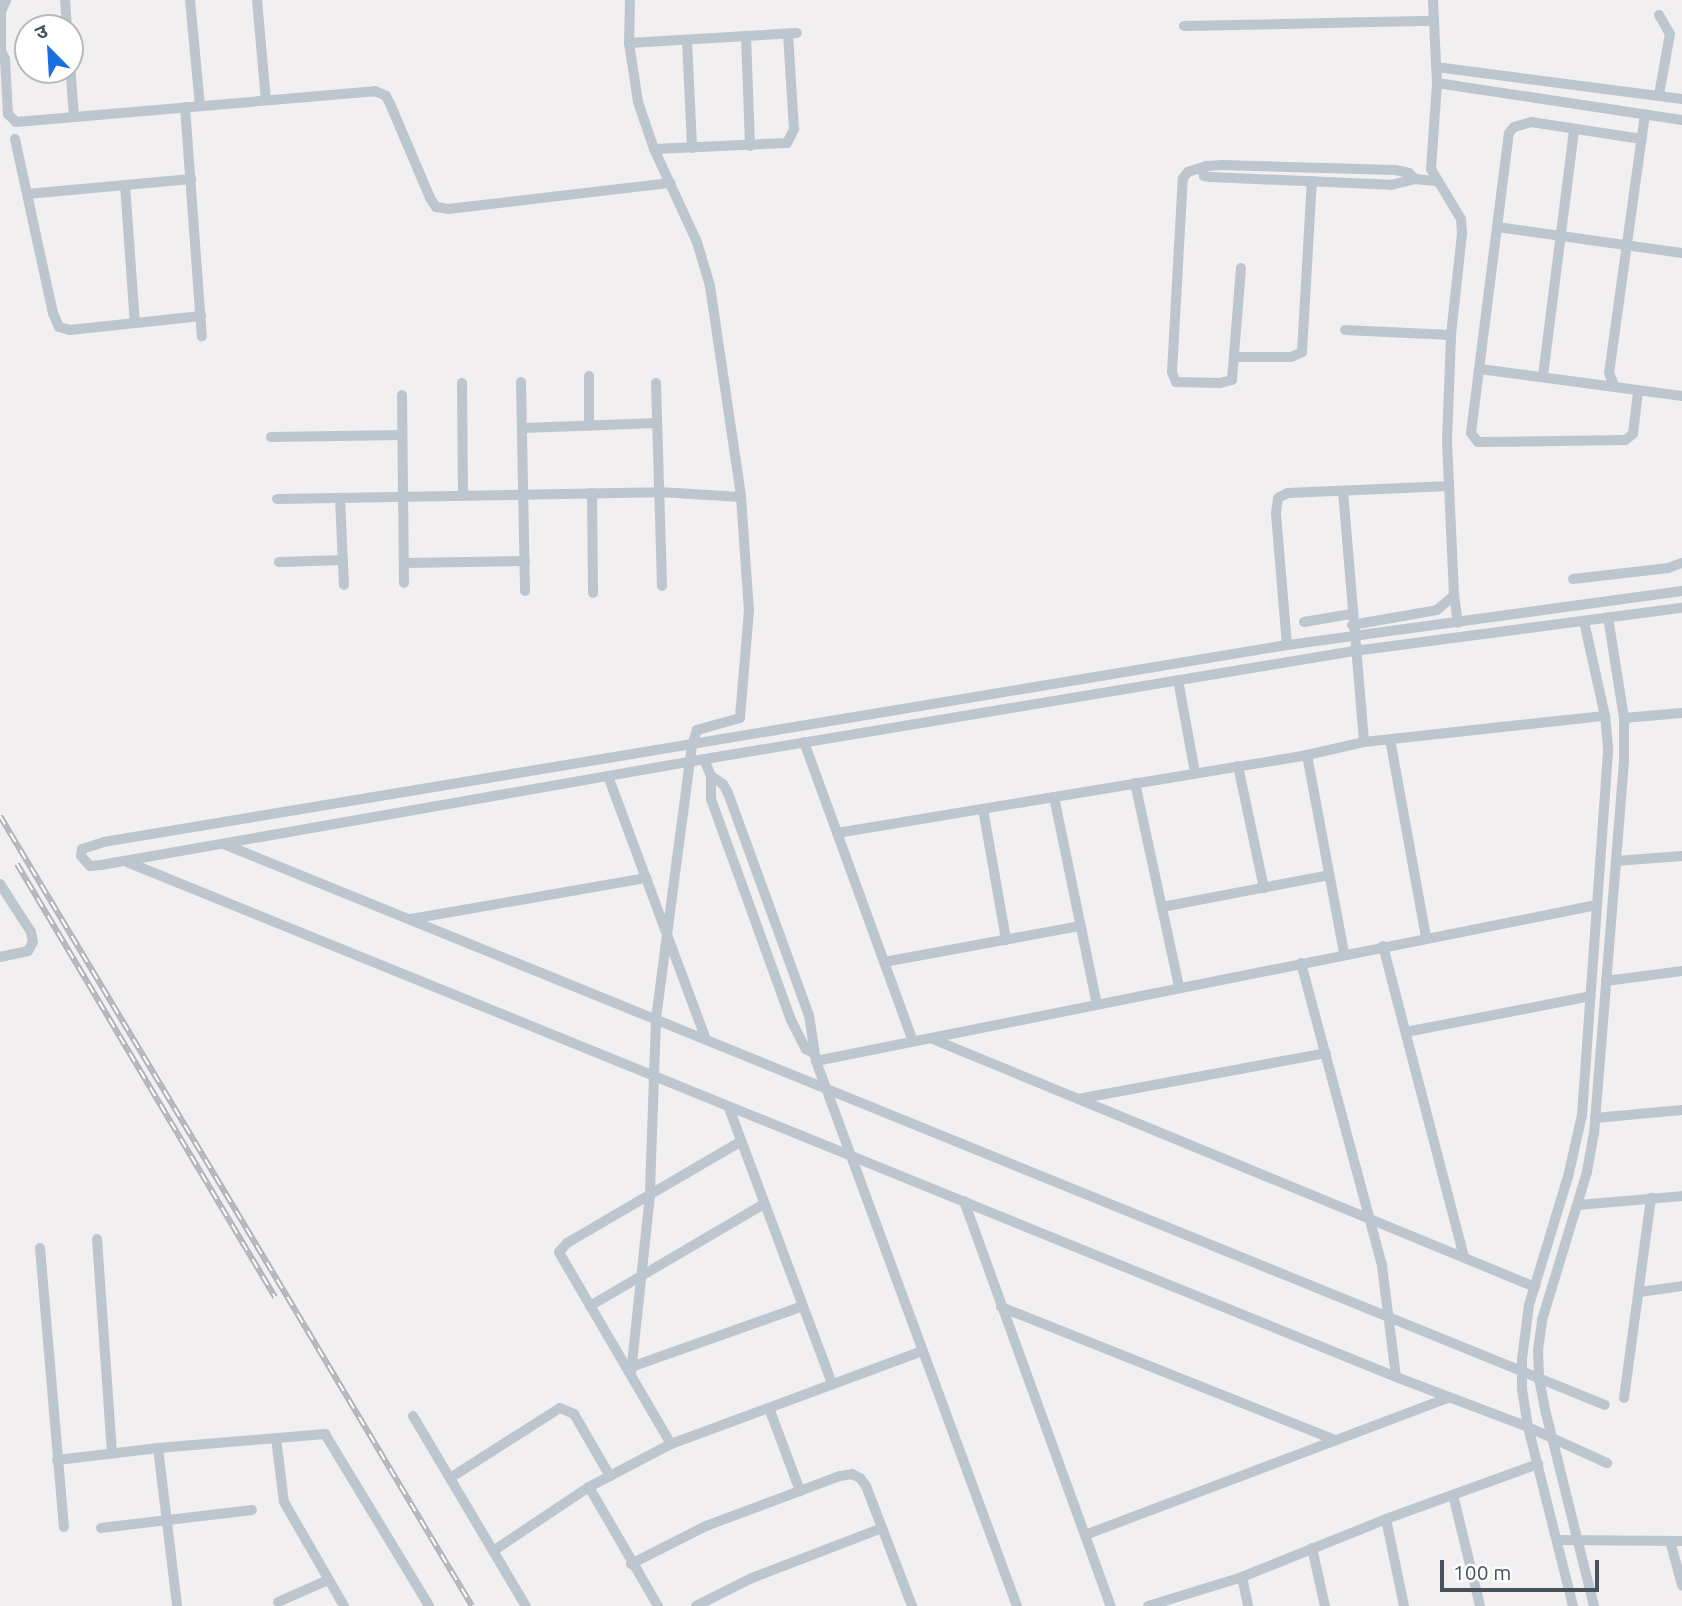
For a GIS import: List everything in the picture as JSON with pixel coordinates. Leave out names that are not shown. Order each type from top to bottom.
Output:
[{"type":"street","points":[[6,0],[1,12],[1,50],[5,59],[11,120],[25,122],[375,92],[386,96],[430,198],[436,206],[449,209],[670,183]]},
{"type":"street","points":[[190,0],[200,105]]},
{"type":"street","points":[[257,0],[266,100]]},
{"type":"street","points":[[630,0],[629,43],[638,102],[654,149],[697,242],[710,286],[741,497],[749,610],[740,718],[743,737]]},
{"type":"street","points":[[1433,0],[1437,83],[1430,158],[1435,181],[1461,219],[1462,233],[1451,335],[1449,486],[1454,595],[1458,623]]},
{"type":"street","points":[[1659,15],[1670,34],[1659,95]]},
{"type":"street","points":[[1184,26],[1433,22]]},
{"type":"street","points":[[629,43],[792,34],[792,138],[777,145],[654,149]]},
{"type":"street","points":[[746,36],[750,146]]},
{"type":"street","points":[[687,40],[692,148]]},
{"type":"street","points":[[1436,67],[1682,99]]},
{"type":"street","points":[[1437,83],[1682,120]]},
{"type":"street","points":[[72,84],[74,117]]},
{"type":"street","points":[[185,107],[202,336]]},
{"type":"street","points":[[1615,387],[1609,373],[1645,114]]},
{"type":"street","points":[[1638,392],[1633,434],[1625,440],[1478,442],[1471,433],[1509,133],[1514,127],[1531,122],[1642,139]]},
{"type":"street","points":[[1543,376],[1574,129]]},
{"type":"street","points":[[15,139],[53,313],[59,327],[70,330],[201,316]]},
{"type":"street","points":[[1241,268],[1235,375],[1227,382],[1182,383],[1173,378],[1183,178],[1188,172],[1206,166],[1223,165],[1395,170],[1409,173],[1415,179]]},
{"type":"street","points":[[1202,169],[1204,176],[1210,177],[1391,186],[1415,179],[1435,181]]},
{"type":"street","points":[[27,194],[191,179]]},
{"type":"street","points":[[1236,356],[1291,357],[1302,352],[1312,181]]},
{"type":"street","points":[[125,185],[135,323]]},
{"type":"street","points":[[1497,227],[1682,253]]},
{"type":"street","points":[[1345,330],[1451,335]]},
{"type":"street","points":[[1479,369],[1682,396]]},
{"type":"street","points":[[589,376],[589,425]]},
{"type":"street","points":[[521,382],[524,428],[525,591]]},
{"type":"street","points":[[462,383],[463,496]]},
{"type":"street","points":[[656,383],[662,586]]},
{"type":"street","points":[[402,395],[404,583]]},
{"type":"street","points":[[524,428],[657,423]]},
{"type":"street","points":[[271,437],[402,435]]},
{"type":"street","points":[[1287,645],[1275,505],[1278,498],[1288,493],[1449,486]]},
{"type":"street","points":[[1343,491],[1354,651],[1364,742]]},
{"type":"street","points":[[277,499],[659,492],[741,497]]},
{"type":"street","points":[[592,493],[593,593]]},
{"type":"street","points":[[340,498],[344,585]]},
{"type":"street","points":[[279,562],[343,560]]},
{"type":"street","points":[[405,563],[525,561]]},
{"type":"street","points":[[1573,579],[1668,568],[1682,563]]},
{"type":"street","points":[[1304,621],[1352,625],[1458,623],[1682,591]]},
{"type":"street","points":[[1454,595],[1437,610],[1352,625],[1287,645],[104,842],[82,849],[84,862],[90,866],[125,861],[698,760],[1354,651],[1682,608]]},
{"type":"street","points":[[1594,1606],[1539,1377],[1542,1320],[1587,1172],[1595,1118],[1624,761],[1624,718],[1608,617]]},
{"type":"street","points":[[1573,1606],[1528,1427],[1522,1371],[1524,1333],[1577,1138],[1591,996],[1607,773],[1605,716],[1584,621]]},
{"type":"street","points":[[1178,680],[1195,773]]},
{"type":"street","points":[[1624,718],[1682,713]]},
{"type":"street","points":[[837,833],[1307,755],[1364,742],[1605,716]]},
{"type":"street","points":[[740,718],[698,730],[692,745],[698,760],[710,776],[723,784],[728,793],[808,1015],[815,1057],[849,1154],[1017,1606]]},
{"type":"street","points":[[1390,739],[1426,938]]},
{"type":"street","points":[[804,742],[913,1041]]},
{"type":"street","points":[[1307,755],[1344,953]]},
{"type":"street","points":[[631,1370],[650,1195],[656,1019],[667,934],[698,760]]},
{"type":"street","points":[[1238,766],[1264,888]]},
{"type":"street","points":[[608,776],[706,1039]]},
{"type":"street","points":[[710,776],[711,799],[791,1020],[806,1049],[815,1057]]},
{"type":"street","points":[[1135,783],[1179,988]]},
{"type":"street","points":[[1054,797],[1097,1004]]},
{"type":"street","points":[[983,809],[1006,940]]},
{"type":"street","points":[[226,844],[1605,1405]]},
{"type":"street","points":[[1616,861],[1682,856]]},
{"type":"street","points":[[125,861],[654,1075],[729,1108],[849,1154],[1448,1398],[1528,1427],[1606,1463]]},
{"type":"street","points":[[1162,907],[1329,875]]},
{"type":"street","points":[[410,919],[646,878]]},
{"type":"street","points":[[0,884],[3,895],[31,932],[33,942],[28,951],[0,957]]},
{"type":"street","points":[[815,1057],[930,1038],[1344,953],[1597,905]]},
{"type":"street","points":[[884,962],[1081,926]]},
{"type":"street","points":[[1383,946],[1464,1258]]},
{"type":"street","points":[[1301,963],[1382,1266],[1396,1377]]},
{"type":"street","points":[[1606,981],[1682,971]]},
{"type":"street","points":[[1406,1032],[1591,996]]},
{"type":"street","points":[[930,1038],[1535,1287]]},
{"type":"street","points":[[1078,1099],[1326,1053]]},
{"type":"street","points":[[729,1108],[832,1384]]},
{"type":"street","points":[[1595,1118],[1682,1110]]},
{"type":"street","points":[[671,1444],[631,1370],[559,1252],[567,1243],[740,1142]]},
{"type":"street","points":[[1578,1205],[1682,1196]]},
{"type":"street","points":[[1624,1398],[1640,1292],[1650,1198]]},
{"type":"street","points":[[964,1201],[1111,1606]]},
{"type":"street","points":[[590,1306],[764,1204]]},
{"type":"street","points":[[97,1239],[112,1453]]},
{"type":"street","points":[[40,1248],[64,1527]]},
{"type":"street","points":[[1640,1292],[1682,1286]]},
{"type":"street","points":[[631,1370],[803,1306]]},
{"type":"street","points":[[1001,1307],[1336,1440]]},
{"type":"street","points":[[493,1551],[589,1487],[671,1444],[922,1351]]},
{"type":"street","points":[[1085,1535],[1448,1398]]},
{"type":"street","points":[[450,1478],[560,1408],[575,1414],[610,1476]]},
{"type":"street","points":[[769,1408],[800,1490]]},
{"type":"street","points":[[413,1416],[526,1606]]},
{"type":"street","points":[[57,1460],[158,1448],[325,1434],[332,1441],[429,1606]]},
{"type":"street","points":[[276,1438],[284,1502],[344,1606]]},
{"type":"street","points":[[158,1448],[177,1606]]},
{"type":"street","points":[[1148,1606],[1177,1602],[1386,1519],[1538,1464]]},
{"type":"street","points":[[631,1564],[676,1538],[800,1490],[840,1476],[860,1478],[912,1606]]},
{"type":"street","points":[[589,1487],[631,1564],[658,1606]]},
{"type":"street","points":[[1453,1495],[1480,1606]]},
{"type":"street","points":[[101,1528],[252,1510]]},
{"type":"street","points":[[1386,1519],[1404,1606]]},
{"type":"street","points":[[696,1606],[752,1578],[882,1528]]},
{"type":"street","points":[[1557,1540],[1676,1541],[1682,1585]]},
{"type":"street","points":[[1312,1548],[1325,1606]]},
{"type":"street","points":[[1242,1577],[1248,1606]]},
{"type":"street","points":[[278,1602],[328,1580]]},
{"type":"railway","points":[[0,816],[472,1606]]},
{"type":"railway","points":[[17,864],[275,1297]]}]
